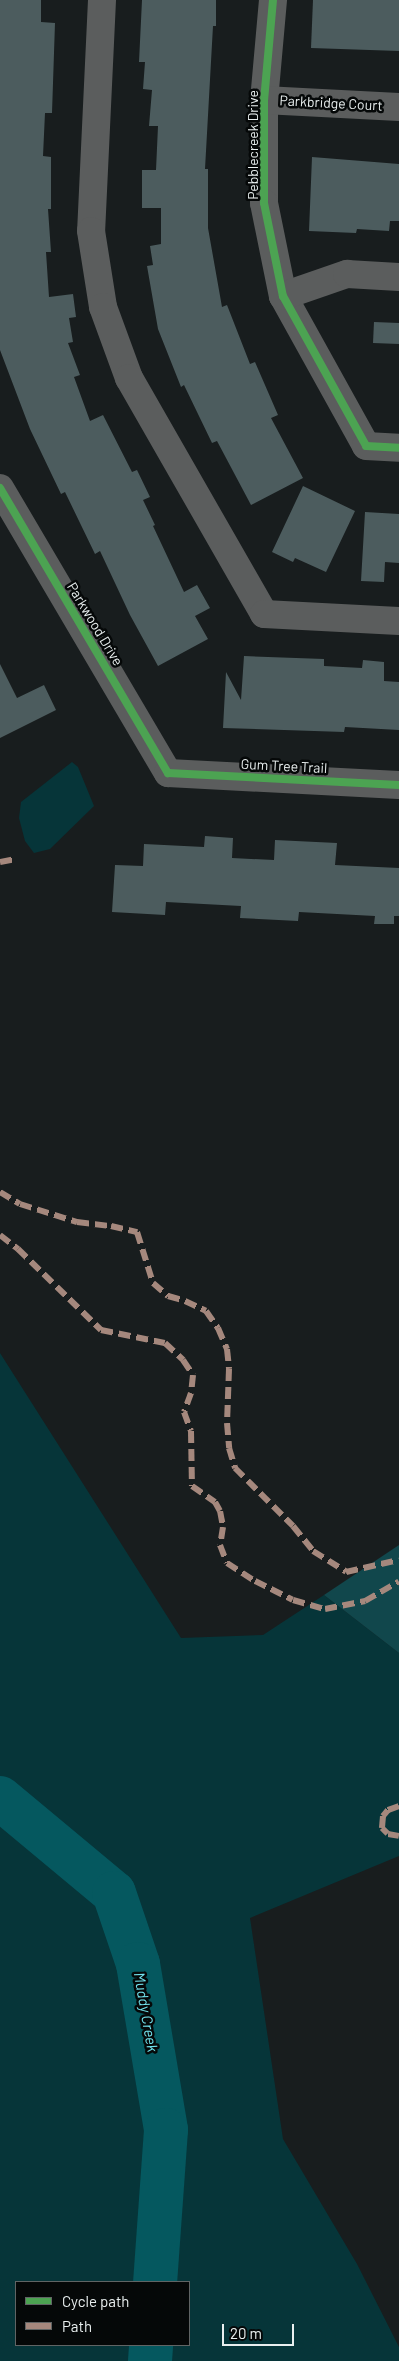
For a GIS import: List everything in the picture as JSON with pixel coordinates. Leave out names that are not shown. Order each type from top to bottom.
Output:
[{"type":"street","points":[[102,0],[91,231],[103,308],[129,378],[264,614],[399,621]]},
{"type":"street","name":"Pebblecreek Drive","points":[[273,0],[264,100],[264,203],[283,296],[366,446],[399,448]]},
{"type":"street","name":"Parkbridge Court","points":[[264,100],[399,106]]},
{"type":"street","points":[[283,296],[346,274],[399,277]]},
{"type":"street","name":"Parkwood Drive","points":[[0,488],[168,773]]},
{"type":"street","name":"Gum Tree Trail","points":[[168,773],[399,785]]},
{"type":"shaded area","points":[[72,762],[78,767],[94,806],[50,849],[34,853],[25,841],[19,818],[21,802]]},
{"type":"shaded area","points":[[0,1353],[181,1638],[263,1635],[324,1595],[399,1653],[399,1856],[250,1918],[283,2139],[357,2264],[399,2347],[399,2361],[0,2361]]},
{"type":"shaded area","points":[[399,1545],[399,1653],[324,1595]]},
{"type":"building","points":[[0,0],[41,0],[41,22],[55,23],[52,113],[45,113],[43,156],[51,157],[51,209],[48,209],[51,252],[46,252],[49,297],[73,294],[76,317],[69,318],[73,342],[68,343],[80,375],[74,377],[90,421],[103,415],[132,472],[137,470],[150,497],[143,500],[155,525],[153,526],[184,592],[197,585],[210,608],[195,616],[208,639],[158,666],[130,615],[100,551],[95,554],[65,492],[61,494],[30,429],[0,350]]},
{"type":"building","points":[[142,0],[216,0],[216,26],[213,26],[205,169],[208,169],[208,228],[222,307],[227,305],[250,364],[255,362],[278,415],[271,418],[303,478],[251,505],[217,441],[212,443],[184,385],[181,387],[158,329],[147,266],[153,265],[150,246],[161,244],[161,208],[142,208],[142,170],[156,170],[158,126],[149,126],[152,90],[143,89],[145,62],[139,62]]},
{"type":"building","points":[[313,0],[399,0],[399,51],[311,48]]},
{"type":"building","points":[[312,157],[399,164],[399,221],[390,221],[389,231],[357,229],[356,233],[309,231]]},
{"type":"building","points":[[374,322],[399,323],[399,344],[373,343]]},
{"type":"building","points":[[303,486],[355,511],[326,572],[295,558],[293,562],[272,552]]},
{"type":"building","points":[[365,512],[399,514],[399,563],[385,562],[384,582],[361,581]]},
{"type":"building","points":[[244,656],[324,659],[324,666],[362,668],[363,660],[384,662],[384,681],[399,682],[399,730],[345,727],[344,732],[223,728],[226,672],[241,700]]},
{"type":"building","points":[[0,664],[17,698],[44,685],[56,710],[0,738]]},
{"type":"building","points":[[205,836],[233,838],[232,858],[274,860],[275,840],[337,843],[335,865],[399,868],[399,916],[394,916],[394,924],[374,924],[375,916],[299,912],[298,921],[240,918],[241,906],[166,902],[165,915],[112,912],[115,865],[143,866],[144,844],[204,847]]},
{"type":"waterway","name":"Muddy Creek","points":[[0,1798],[114,1893],[138,1964],[166,2130],[155,2281]]},
{"type":"waterway","name":"Muddy Creek","points":[[150,2361],[151,2346]]},
{"type":"marked path","points":[[0,862],[16,859]]},
{"type":"marked path","points":[[0,1192],[20,1204],[77,1222],[111,1226],[137,1232],[153,1283],[168,1296],[185,1301],[206,1311],[218,1328],[227,1349],[229,1369],[227,1423],[229,1448],[235,1468],[293,1526],[313,1551],[346,1572],[399,1560]]},
{"type":"marked path","points":[[0,1235],[18,1249],[101,1330],[165,1343],[183,1360],[193,1375],[191,1393],[184,1412],[191,1431],[192,1486],[215,1502],[220,1511],[223,1527],[220,1545],[227,1563],[255,1581],[293,1600],[325,1609],[365,1601],[399,1581]]},
{"type":"marked path","points":[[399,1806],[388,1810],[383,1816],[382,1828],[388,1834],[399,1836]]},
{"type":"cycle path","points":[[273,0],[264,100],[264,203],[283,296],[366,446],[399,448]]},
{"type":"cycle path","points":[[0,488],[168,773],[399,785]]}]
